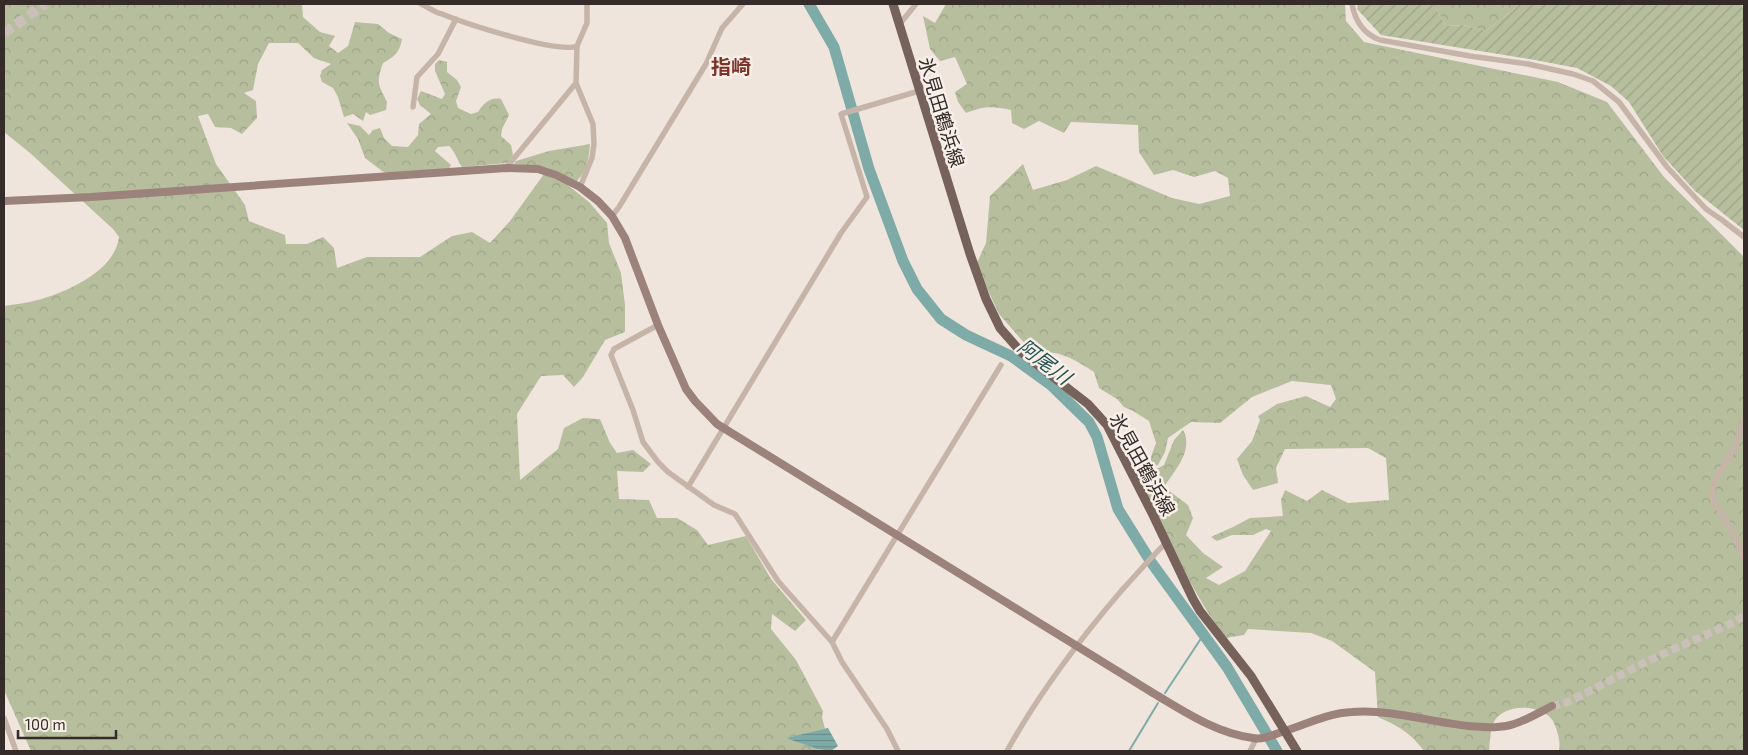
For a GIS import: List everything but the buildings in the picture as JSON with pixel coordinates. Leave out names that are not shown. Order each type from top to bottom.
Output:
[{"type":"main road","name":"氷見田鶴浜線","points":[[893,4],[970,254],[986,299],[1000,328],[1021,352],[1088,404],[1107,425],[1200,611],[1251,676],[1282,732],[1297,751]]},
{"type":"street","points":[[421,4],[440,14],[544,45],[572,48],[577,46]]},
{"type":"street","points":[[612,216],[619,208],[686,99],[706,64],[722,28],[743,4]]},
{"type":"street","points":[[899,25],[916,4]]},
{"type":"street","points":[[1352,4],[1357,22],[1372,37],[1380,40],[1528,64],[1573,74],[1593,81],[1619,102],[1668,167],[1706,210],[1744,238]]},
{"type":"street","points":[[580,187],[592,158],[594,144],[593,124],[576,82],[577,46],[587,23],[587,5]]},
{"type":"street","points":[[412,106],[417,77],[438,54],[456,19]]},
{"type":"street","points":[[506,168],[576,82]]},
{"type":"street","points":[[688,487],[840,234],[867,197],[841,114],[919,91]]},
{"type":"street","points":[[4,201],[91,197],[506,168],[538,169],[556,175],[580,187],[598,201],[612,216],[626,238],[658,325],[686,389],[708,415],[723,428],[1199,720],[1219,730],[1256,739],[1331,715],[1352,712],[1383,712],[1493,728],[1514,724],[1552,706]]},
{"type":"street","points":[[658,325],[614,349],[611,355],[618,369],[643,442],[668,472],[714,505],[735,514],[778,581],[832,642],[842,662],[888,728],[898,751]]},
{"type":"street","points":[[832,642],[1001,365]]},
{"type":"street","points":[[1744,420],[1735,447],[1715,480],[1712,493],[1713,500],[1734,534],[1744,560]]},
{"type":"street","points":[[1007,751],[1026,718],[1077,646],[1144,565],[1166,543]]},
{"type":"street","points":[[4,718],[16,751]]},
{"type":"street","points":[[1250,751],[1256,739]]},
{"type":"green space","points":[[4,4],[302,4],[303,17],[320,32],[335,36],[329,46],[338,53],[348,46],[355,22],[378,24],[389,33],[402,39],[396,54],[383,63],[379,75],[380,87],[387,102],[386,110],[370,115],[366,112],[363,121],[353,114],[344,117],[333,88],[322,82],[320,76],[322,70],[331,64],[314,58],[298,43],[269,43],[258,64],[253,90],[244,93],[256,101],[257,118],[242,134],[231,128],[215,127],[208,114],[198,116],[216,164],[245,205],[249,221],[285,235],[286,244],[307,244],[323,237],[334,248],[337,268],[367,257],[420,257],[452,236],[472,232],[490,243],[510,221],[544,174],[565,183],[589,202],[607,223],[609,243],[621,273],[625,305],[625,332],[605,340],[583,377],[574,387],[563,375],[541,376],[517,414],[520,480],[558,449],[564,428],[583,418],[600,419],[610,443],[617,453],[633,450],[651,464],[643,472],[617,471],[619,499],[649,500],[657,518],[677,518],[697,530],[708,545],[746,536],[771,579],[806,620],[795,631],[772,614],[771,629],[796,660],[823,711],[822,717],[825,729],[787,738],[817,749],[830,751],[31,751],[4,690],[4,306],[34,301],[75,286],[99,270],[109,260],[116,249],[119,237],[113,229],[30,153],[4,132]]},
{"type":"green space","points":[[946,4],[1345,4],[1346,21],[1364,42],[1558,82],[1607,102],[1664,177],[1744,257],[1744,751],[1559,751],[1556,728],[1548,715],[1540,711],[1522,708],[1504,712],[1497,717],[1492,727],[1489,751],[1424,751],[1404,731],[1378,717],[1375,672],[1332,641],[1311,633],[1248,629],[1244,635],[1225,638],[1189,580],[1139,478],[1164,465],[1174,440],[1183,430],[1186,437],[1185,452],[1178,467],[1164,487],[1188,505],[1193,518],[1186,535],[1203,553],[1223,567],[1206,578],[1219,585],[1245,571],[1271,531],[1266,529],[1253,535],[1232,535],[1217,541],[1211,537],[1250,518],[1283,516],[1281,500],[1285,490],[1307,501],[1322,490],[1348,503],[1389,500],[1386,458],[1368,448],[1285,449],[1276,468],[1278,483],[1253,490],[1243,475],[1237,459],[1252,441],[1260,420],[1258,416],[1277,404],[1306,396],[1330,407],[1336,399],[1331,385],[1292,381],[1252,397],[1220,423],[1191,422],[1168,438],[1165,452],[1158,465],[1147,468],[1156,443],[1149,421],[1124,407],[1117,399],[1099,388],[1094,372],[1079,363],[1051,352],[1033,353],[999,314],[976,265],[986,243],[990,196],[1023,164],[1033,190],[1067,180],[1096,166],[1172,198],[1199,204],[1230,196],[1228,178],[1215,171],[1194,177],[1173,170],[1154,175],[1139,152],[1138,125],[1071,122],[1064,133],[1039,121],[1024,129],[1012,123],[1011,110],[988,107],[966,113],[958,102],[955,92],[967,84],[955,57],[940,61],[930,49],[923,16],[935,23]]},
{"type":"green space","points":[[1358,4],[1433,4],[1446,26],[1463,25],[1486,31],[1518,6],[1517,4],[1742,4],[1744,13],[1744,230],[1695,191],[1663,156],[1629,102],[1611,86],[1577,68],[1381,35],[1357,9]]},
{"type":"green space","points":[[1433,4],[1517,4],[1518,6],[1486,31],[1463,25],[1446,26]]},
{"type":"green space","points":[[439,60],[447,62],[447,72],[457,80],[461,87],[456,101],[458,108],[471,114],[478,112],[490,100],[501,99],[509,115],[502,129],[501,136],[511,145],[513,155],[507,163],[462,167],[449,146],[438,147],[435,151],[451,165],[449,169],[390,175],[365,158],[358,139],[347,123],[360,126],[369,135],[373,130],[380,128],[384,138],[392,146],[408,147],[418,135],[419,124],[431,114],[420,105],[417,99],[421,91],[442,99],[445,94],[435,71],[435,64]]},
{"type":"green space","points":[[590,144],[587,164],[577,181],[545,167],[514,164],[516,161],[549,151]]},
{"type":"water","points":[[828,728],[838,746],[831,751],[817,749],[786,738]]},
{"type":"waterway","name":"阿尾川","points":[[809,4],[834,47],[869,169],[903,261],[917,289],[941,319],[966,335],[1011,356],[1051,385],[1089,422],[1097,437],[1118,509],[1151,562],[1227,667],[1277,751]]},
{"type":"waterway","points":[[1165,693],[1204,634]]},
{"type":"waterway","points":[[1129,751],[1158,703]]},
{"type":"tunnel","points":[[4,33],[45,4]]},
{"type":"tunnel","points":[[1552,706],[1568,702],[1656,657],[1744,616]]},
{"type":"district","name":"指崎","points":[[731,66]]}]
